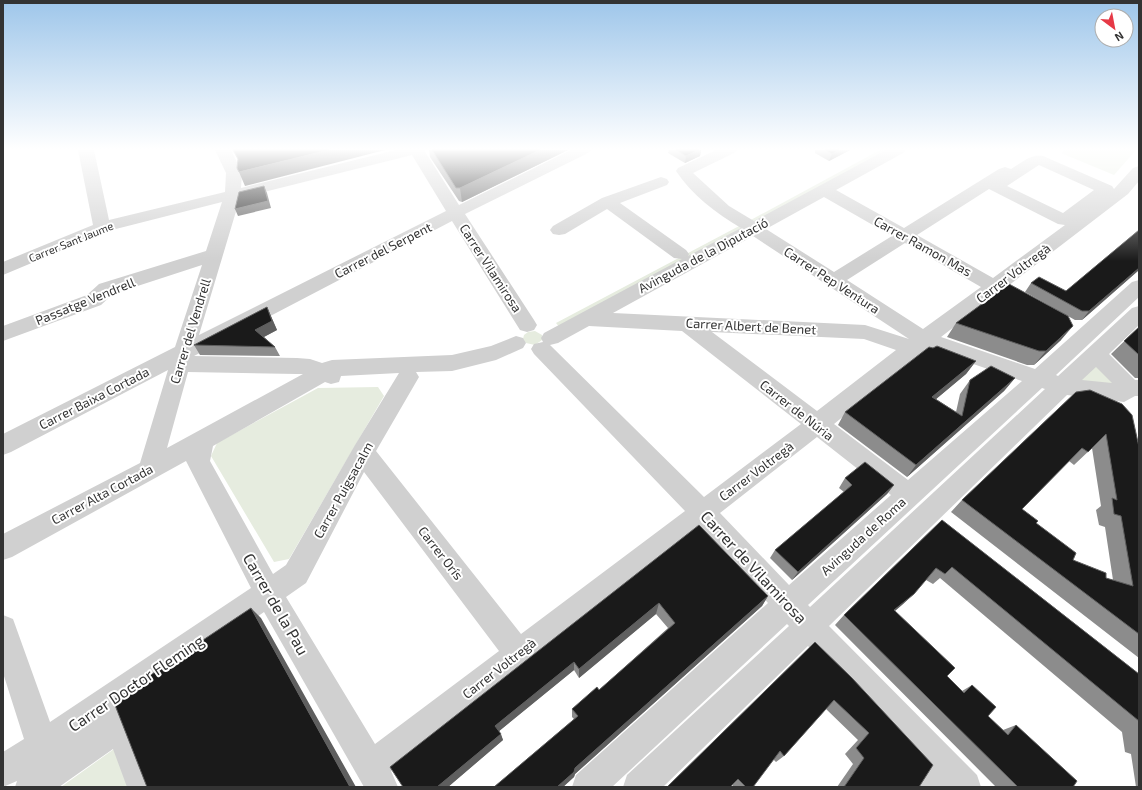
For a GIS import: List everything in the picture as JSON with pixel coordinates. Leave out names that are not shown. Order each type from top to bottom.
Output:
[{"type":"street","points":[[94,187],[102,227]]},
{"type":"street","name":"Carrer del Vendrell","points":[[150,468],[213,255],[233,194],[233,187]]},
{"type":"street","name":"Carrer Sant Jaume","points":[[3,269],[102,227],[263,187]]},
{"type":"street","name":"Carrer Vilamirosa","points":[[438,187],[535,339]]},
{"type":"street","name":"Carrer del Serpent","points":[[182,358],[455,213],[508,187]]},
{"type":"street","points":[[559,230],[608,202],[648,187]]},
{"type":"street","name":"Carrer Pep Ventura","points":[[697,187],[716,205],[890,317],[918,343]]},
{"type":"street","name":"Avinguda de la Diputació","points":[[535,339],[587,319],[811,187]]},
{"type":"street","name":"Avinguda de la Diputació","points":[[535,339],[680,254],[830,187]]},
{"type":"street","points":[[834,281],[980,187],[1069,231]]},
{"type":"street","points":[[997,187],[1064,220],[1120,192]]},
{"type":"street","points":[[1107,187],[1120,192]]},
{"type":"street","points":[[1109,187],[1120,192]]},
{"type":"street","name":"Carrer Voltregà","points":[[376,777],[518,653],[816,424],[918,343],[995,287],[1120,192],[1125,187]]},
{"type":"street","name":"Carrer Ramon Mas","points":[[824,190],[1023,302]]},
{"type":"street","points":[[608,202],[680,254]]},
{"type":"street","name":"Passatge Vendrell","points":[[3,334],[94,300],[106,289],[213,255]]},
{"type":"street","name":"Avinguda de Roma","points":[[639,787],[928,512],[1044,388],[1084,340],[1139,286]]},
{"type":"street","name":"Avinguda de Roma","points":[[1084,340],[1139,313]]},
{"type":"street","points":[[864,332],[877,330],[886,325],[890,322],[890,317]]},
{"type":"street","name":"Carrer Albert de Benet","points":[[587,319],[864,332],[918,343]]},
{"type":"street","name":"Carrer de Núria","points":[[686,324],[928,512]]},
{"type":"street","points":[[150,468],[200,452],[332,368],[452,363],[496,352],[535,339]]},
{"type":"street","points":[[182,358],[310,367],[325,372],[335,378],[408,377],[462,373],[500,363],[535,339]]},
{"type":"street","name":"Carrer de Vilamirosa","points":[[535,339],[702,512],[809,626],[937,776],[965,787]]},
{"type":"street","points":[[1084,340],[1130,396]]},
{"type":"street","points":[[918,343],[1044,388],[1130,396]]},
{"type":"street","name":"Carrer Baixa Cortada","points":[[3,444],[182,358]]},
{"type":"street","name":"Carrer Puigsacalm","points":[[269,594],[296,574],[363,452],[408,377]]},
{"type":"street","name":"Carrer de la Pau","points":[[200,452],[269,594],[376,777]]},
{"type":"street","name":"Carrer Orís","points":[[363,452],[518,653]]},
{"type":"street","name":"Carrer Alta Cortada","points":[[3,548],[150,468]]},
{"type":"street","name":"Avinguda de Roma","points":[[588,787],[788,604],[928,512]]},
{"type":"street","name":"Carrer Doctor Fleming","points":[[3,771],[42,746],[115,713],[269,594]]},
{"type":"street","points":[[3,629],[42,746]]},
{"type":"street","points":[[31,787],[115,713],[143,787]]},
{"type":"shaded area","points":[[812,187],[824,187],[753,225],[747,222]]},
{"type":"shaded area","points":[[741,225],[747,228],[561,329],[556,323]]},
{"type":"shaded area","points":[[535,331],[542,335],[542,340],[535,345],[526,343],[523,339],[524,335],[528,332]]},
{"type":"shaded area","points":[[1095,359],[1120,385],[1067,382]]},
{"type":"shaded area","points":[[378,387],[384,396],[289,559],[274,562],[211,456],[217,443],[318,388]]},
{"type":"shaded area","points":[[114,749],[128,787],[61,787]]},
{"type":"building","points":[[264,187],[268,201],[235,209],[239,192]]},
{"type":"building","points":[[1139,230],[1139,268],[1089,311],[1082,311],[1031,283],[1039,277],[1066,291]]},
{"type":"building","points":[[1009,284],[1068,316],[1073,326],[1046,351],[1039,351],[956,323]]},
{"type":"building","points":[[267,307],[272,321],[255,330],[275,347],[194,345]]},
{"type":"building","points":[[1139,327],[1139,355],[1124,341]]},
{"type":"building","points":[[937,346],[976,361],[932,397],[962,416],[970,380],[991,366],[1015,378],[916,465],[845,412],[929,347],[933,348]]},
{"type":"building","points":[[1090,390],[1122,404],[1132,415],[1139,447],[1139,634],[962,500],[1076,392]],"holes":[[[1106,434],[1117,500],[1112,498],[1114,514],[1121,516],[1133,586],[1106,578],[1106,573],[1073,560],[1076,553],[1036,523],[1038,521],[1022,509],[1082,448],[1088,452]]]},
{"type":"building","points":[[865,462],[894,485],[798,572],[775,550],[852,485],[845,478]]},
{"type":"building","points":[[942,520],[1139,674],[1139,721],[952,567],[945,574],[936,568],[914,594],[894,610],[955,668],[947,676],[964,693],[972,685],[996,707],[988,716],[1008,735],[1016,725],[1077,781],[1073,787],[1018,787],[844,615]]},
{"type":"building","points":[[699,525],[768,596],[575,768],[574,772],[557,787],[494,787],[578,716],[572,709],[597,687],[599,690],[675,623],[659,603],[579,669],[574,662],[495,726],[501,734],[437,787],[403,787],[390,767]]},
{"type":"building","points":[[251,608],[350,787],[147,787],[113,700]]},
{"type":"building","points":[[815,642],[852,678],[933,765],[919,787],[844,787],[864,758],[856,748],[869,733],[834,700],[784,756],[780,751],[753,787],[746,787],[738,779],[730,787],[667,787]]}]
